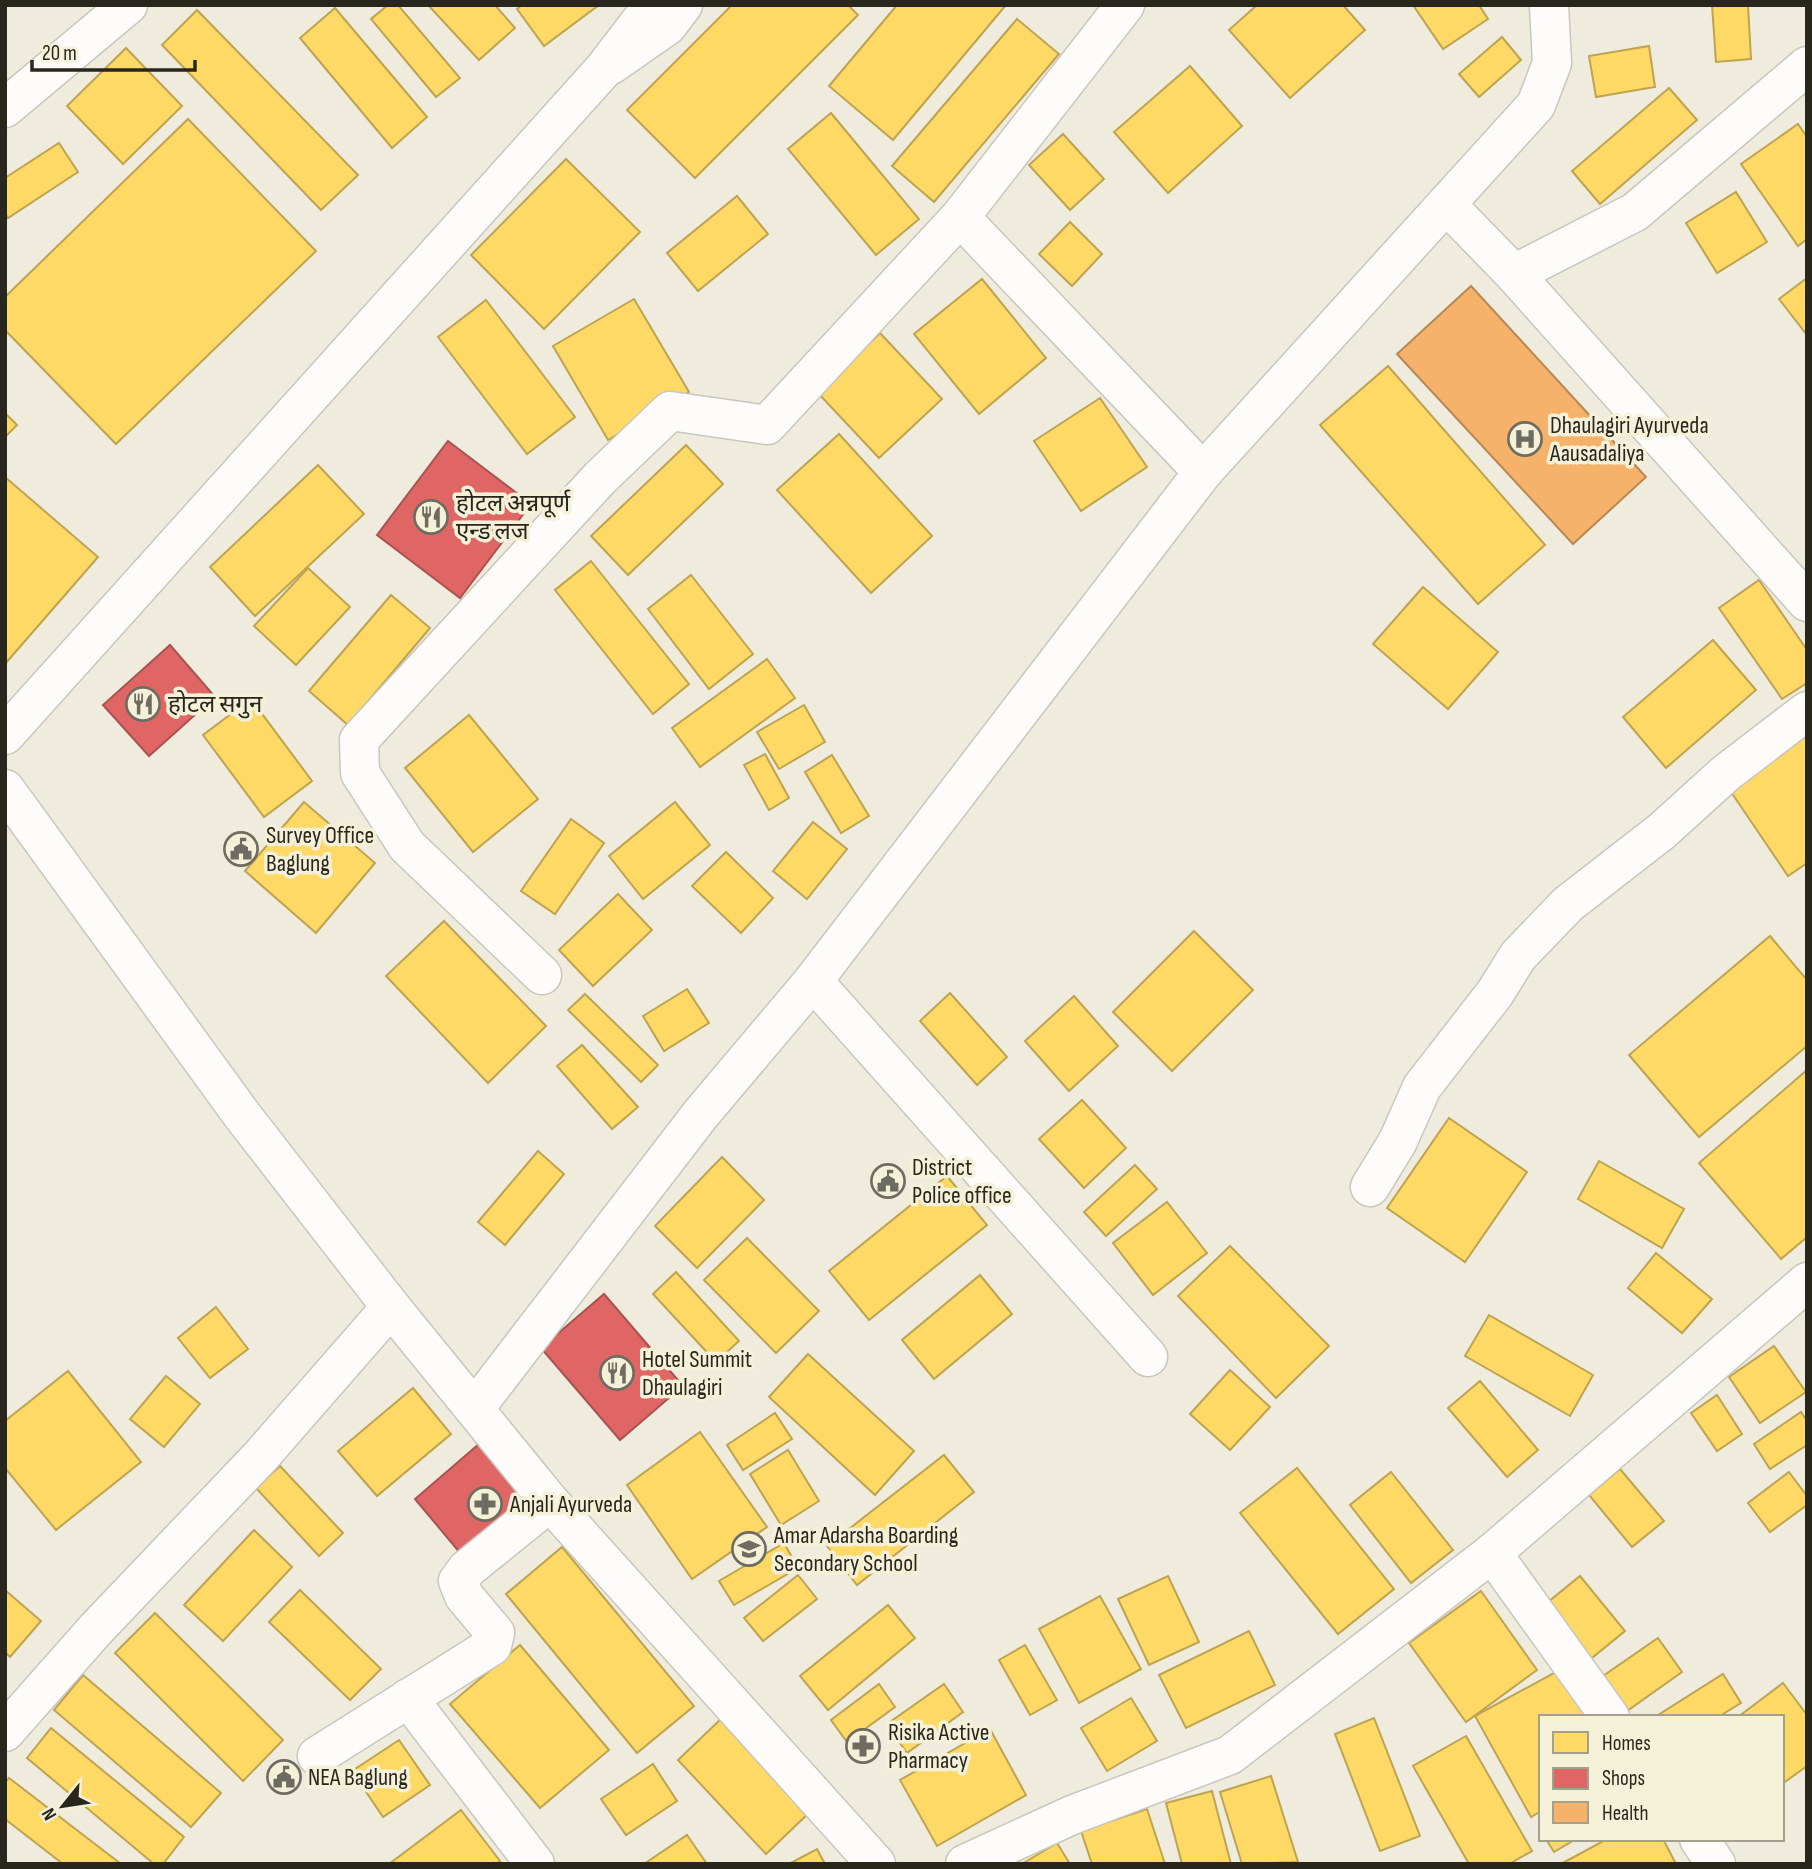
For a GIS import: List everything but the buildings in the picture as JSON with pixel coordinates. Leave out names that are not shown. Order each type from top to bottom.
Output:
[{"type":"street","points":[[5,108],[128,5]]},
{"type":"street","points":[[5,735],[603,70],[653,5]]},
{"type":"street","points":[[603,70],[667,26],[683,5]]},
{"type":"street","points":[[542,975],[407,846],[360,773],[359,740],[600,478],[670,411],[767,425],[960,217],[1125,5]]},
{"type":"street","points":[[475,1408],[701,1115],[813,981],[1203,472],[1536,105],[1552,63],[1549,5]]},
{"type":"street","points":[[1514,274],[1635,212],[1807,66]]},
{"type":"street","points":[[1446,204],[1514,274],[1807,602]]},
{"type":"street","points":[[960,217],[1203,472]]},
{"type":"street","points":[[1370,1187],[1398,1141],[1422,1087],[1495,993],[1518,956],[1568,904],[1662,831],[1726,773],[1807,711]]},
{"type":"street","points":[[5,789],[242,1115],[391,1307],[551,1502],[876,1864]]},
{"type":"street","points":[[813,981],[1148,1357]]},
{"type":"street","points":[[965,1864],[1072,1815],[1230,1755],[1492,1553],[1807,1282]]},
{"type":"street","points":[[5,1732],[96,1629],[261,1456],[391,1307]]},
{"type":"street","points":[[317,1756],[492,1646],[495,1633],[464,1596],[458,1581],[467,1569],[551,1502]]},
{"type":"street","points":[[1492,1553],[1609,1715]]},
{"type":"street","points":[[408,1698],[535,1864]]},
{"type":"street","points":[[1700,1841],[1716,1864]]},
{"type":"place","name":"Dhaulagiri Ayurveda Aausadaliya","points":[[1525,439]]},
{"type":"place","name":"होटल अन्नपूर्ण एन्ड लज","points":[[431,517]]},
{"type":"place","name":"होटल सगुन","points":[[143,704]]},
{"type":"place","name":"Survey Office Baglung","points":[[241,849]]},
{"type":"place","name":"District Police office","points":[[888,1181]]},
{"type":"place","name":"Hotel Summit Dhaulagiri","points":[[617,1373]]},
{"type":"place","name":"Anjali Ayurveda","points":[[485,1504]]},
{"type":"place","name":"Amar Adarsha Boarding Secondary School","points":[[749,1549]]},
{"type":"place","name":"Risika Active Pharmacy","points":[[863,1746]]},
{"type":"place","name":"NEA Baglung","points":[[284,1777]]}]
